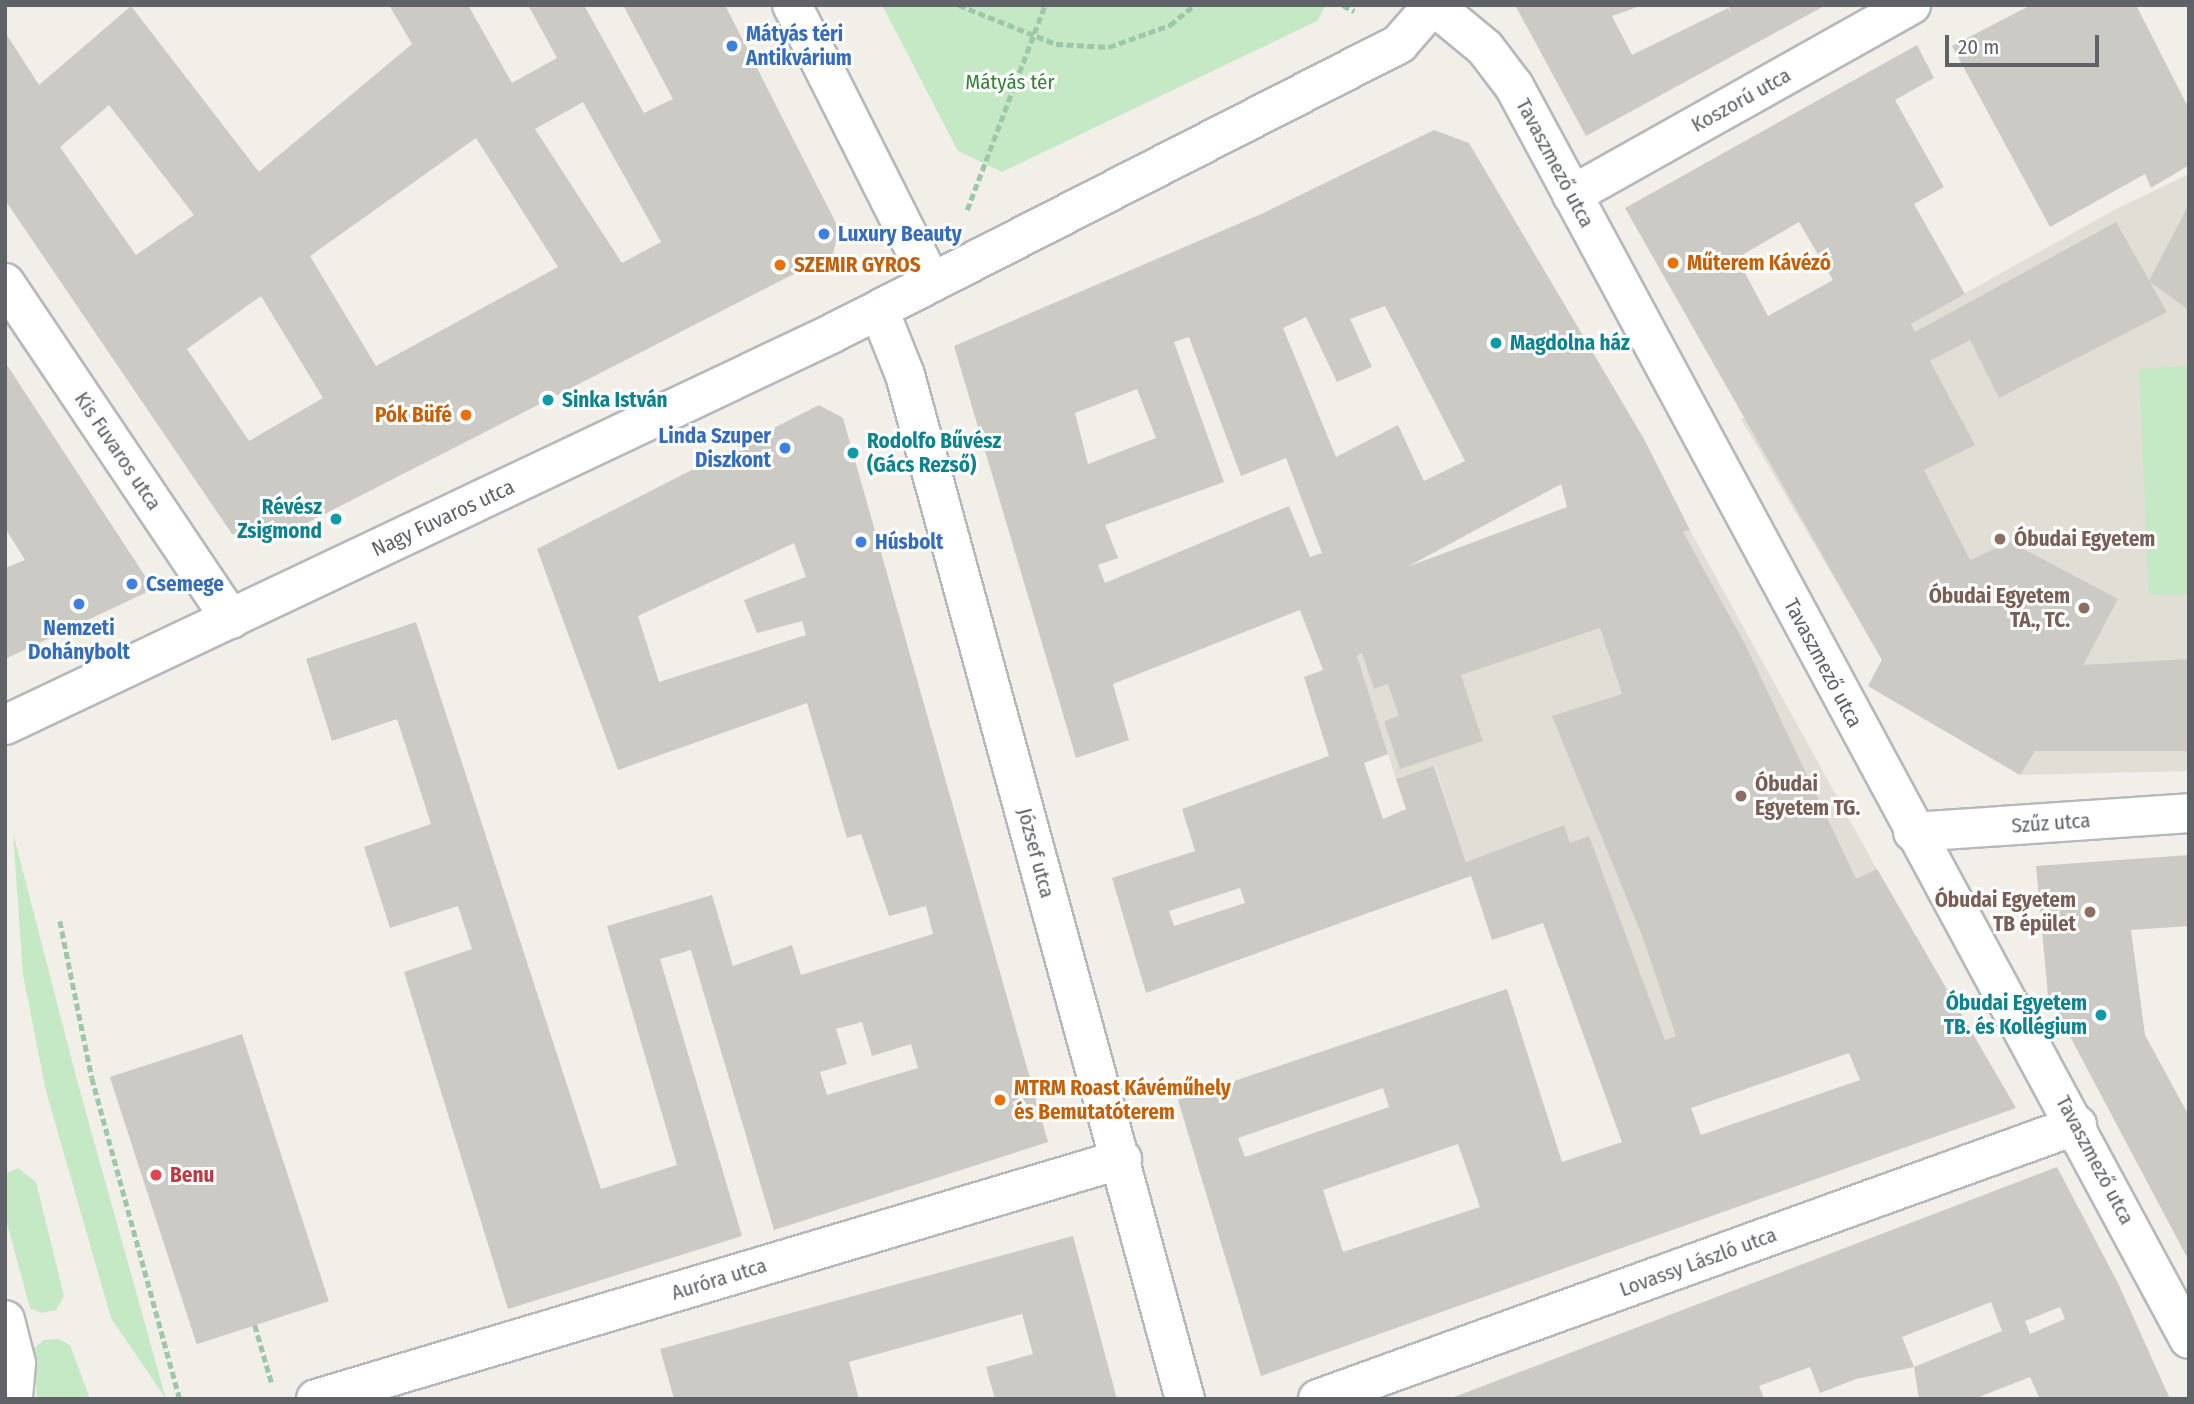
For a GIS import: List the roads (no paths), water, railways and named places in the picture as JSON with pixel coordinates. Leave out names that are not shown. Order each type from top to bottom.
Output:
[{"type":"street","points":[[792,5],[932,283]]},
{"type":"street","points":[[879,310],[1399,44],[1433,5]]},
{"type":"street","name":"Tavaszmező utca","points":[[1433,5],[1485,48],[1514,86],[1913,832],[2077,1125],[2189,1339]]},
{"type":"street","name":"Koszorú utca","points":[[1572,195],[1911,5]]},
{"type":"street","name":"Kis Fuvaros utca","points":[[5,283],[231,619]]},
{"type":"street","name":"Nagy Fuvaros utca","points":[[5,724],[879,310]]},
{"type":"street","name":"József utca","points":[[879,310],[905,375],[1122,1159],[1185,1399]]},
{"type":"street","name":"Szűz utca","points":[[1913,832],[2189,813]]},
{"type":"street","name":"Lovassy László utca","points":[[1318,1399],[2077,1125]]},
{"type":"street","name":"Auróra utca","points":[[316,1399],[1122,1159]]},
{"type":"street","points":[[5,1320],[16,1363],[13,1399]]},
{"type":"place","name":"Mátyás téri Antikvárium","points":[[732,46]]},
{"type":"place","name":"Luxury Beauty","points":[[824,234]]},
{"type":"place","name":"Műterem Kávézó","points":[[1673,263]]},
{"type":"place","name":"SZEMIR GYROS","points":[[780,265]]},
{"type":"place","name":"Magdolna ház","points":[[1496,343]]},
{"type":"place","name":"Sinka István","points":[[548,400]]},
{"type":"place","name":"Pók Büfé","points":[[466,415]]},
{"type":"place","name":"Linda Szuper Diszkont","points":[[785,448]]},
{"type":"place","name":"Rodolfo Bűvész (Gács Rezső)","points":[[853,453]]},
{"type":"place","name":"Révész Zsigmond","points":[[336,519]]},
{"type":"place","name":"Óbudai Egyetem","points":[[2000,539]]},
{"type":"place","name":"Húsbolt","points":[[861,542]]},
{"type":"place","name":"Csemege","points":[[132,584]]},
{"type":"place","name":"Nemzeti Dohánybolt","points":[[79,604]]},
{"type":"place","name":"Óbudai Egyetem TA., TC.","points":[[2084,608]]},
{"type":"place","name":"Óbudai Egyetem TG.","points":[[1741,796]]},
{"type":"place","name":"Óbudai Egyetem TB épület","points":[[2090,912]]},
{"type":"place","name":"Óbudai Egyetem TB. és Kollégium","points":[[2101,1015]]},
{"type":"place","name":"MTRM Roast Kávéműhely és Bemutatóterem","points":[[1000,1100]]},
{"type":"place","name":"Benu","points":[[156,1175]]},
{"type":"park label","name":"Mátyás tér","points":[[1010,82]]}]
